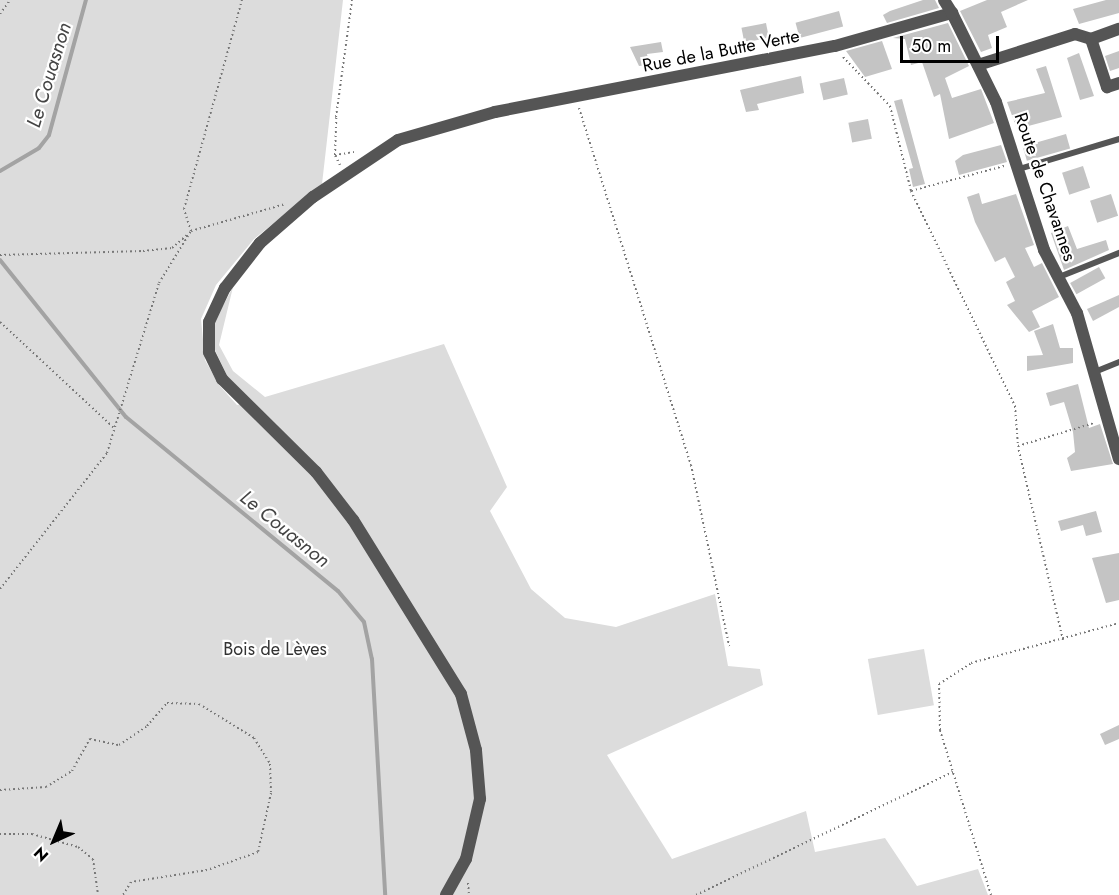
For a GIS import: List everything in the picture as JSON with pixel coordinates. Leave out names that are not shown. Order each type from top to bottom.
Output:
[{"type":"street","name":"Route de Chavannes","points":[[944,0],[978,65],[1058,277],[1097,371],[1119,459]]},
{"type":"street","name":"Rue de la Butte Verte","points":[[446,895],[466,859],[480,799],[476,750],[461,694],[353,520],[316,472],[248,410],[222,379],[209,352],[209,322],[225,288],[260,243],[344,172],[398,140],[495,112],[835,46],[952,13]]},
{"type":"street","points":[[978,65],[1075,34],[1091,39],[1119,29]]},
{"type":"street","points":[[1091,39],[1107,87],[1119,83]]},
{"type":"lane","points":[[1017,166],[1119,139]]},
{"type":"lane","points":[[1058,277],[1119,253]]},
{"type":"lane","points":[[1097,371],[1119,362]]},
{"type":"path","points":[[0,14],[10,0]]},
{"type":"path","points":[[0,589],[107,453],[120,403],[159,282],[191,231],[184,209],[242,0]]},
{"type":"path","points":[[344,172],[335,155],[336,117],[352,0]]},
{"type":"path","points":[[835,46],[890,106],[911,191],[1015,406],[1018,446],[1063,640]]},
{"type":"path","points":[[575,97],[691,465],[729,646]]},
{"type":"path","points":[[911,191],[1017,166]]},
{"type":"path","points":[[0,255],[172,248],[191,231],[289,202]]},
{"type":"path","points":[[0,322],[114,428]]},
{"type":"path","points":[[1018,446],[1108,419]]},
{"type":"path","points":[[991,895],[940,730],[939,684],[971,663],[1063,640],[1119,622]]},
{"type":"path","points":[[0,790],[46,787],[72,771],[90,739],[119,746],[147,726],[167,703],[199,704],[254,738],[270,764],[271,793],[258,852],[207,870],[131,882],[123,895]]},
{"type":"path","points":[[696,895],[700,888],[953,771]]},
{"type":"path","points":[[0,834],[32,834],[78,847],[93,859],[98,895]]},
{"type":"green space","name":"Bois de Lèves","points":[[0,0],[343,0],[322,184],[254,239],[216,285],[201,319],[205,360],[219,385],[237,405],[249,402],[230,382],[215,350],[215,321],[233,287],[219,345],[233,371],[265,397],[444,344],[507,487],[490,511],[531,589],[565,618],[616,627],[715,594],[728,666],[760,669],[763,685],[607,755],[672,859],[806,811],[815,852],[885,838],[917,886],[978,869],[988,895],[0,895]]},
{"type":"green space","points":[[924,649],[934,705],[878,715],[868,659]]},
{"type":"building","points":[[923,0],[935,0],[939,8],[887,23],[883,15],[890,11]]},
{"type":"building","points":[[987,0],[1028,0],[1001,12],[1007,27],[988,35],[992,48],[981,52],[960,11]]},
{"type":"building","points":[[1106,0],[1119,0],[1119,13],[1079,24],[1073,9]]},
{"type":"building","points":[[839,11],[843,26],[800,38],[796,23]]},
{"type":"building","points":[[766,23],[769,38],[744,42],[741,28]]},
{"type":"building","points":[[948,23],[969,66],[945,78],[952,98],[981,89],[994,123],[949,139],[940,94],[934,97],[922,62],[911,65],[905,39],[893,38]]},
{"type":"building","points":[[882,41],[892,69],[865,77],[846,51]]},
{"type":"building","points":[[661,42],[663,52],[647,54],[649,65],[639,66],[630,47]]},
{"type":"building","points":[[1119,51],[1119,68],[1110,71],[1105,56]]},
{"type":"building","points":[[1079,53],[1094,96],[1080,100],[1067,58]]},
{"type":"building","points":[[1046,66],[1062,117],[1017,129],[1007,102],[1045,93],[1036,69]]},
{"type":"building","points":[[801,76],[804,93],[757,104],[759,110],[746,112],[740,90]]},
{"type":"building","points":[[844,78],[848,95],[823,100],[820,84]]},
{"type":"building","points":[[902,99],[925,184],[913,187],[909,169],[913,168],[894,101]]},
{"type":"building","points":[[868,119],[872,139],[852,142],[848,123]]},
{"type":"building","points":[[1066,134],[1070,148],[1027,161],[1023,146]]},
{"type":"building","points":[[1001,145],[1007,162],[959,175],[955,161],[963,155]]},
{"type":"building","points":[[1083,166],[1090,188],[1069,195],[1062,173]]},
{"type":"building","points":[[979,193],[982,204],[1016,194],[1034,245],[1025,248],[1034,267],[1042,263],[1059,297],[1032,311],[1040,327],[1029,332],[1007,305],[1015,301],[1006,282],[1015,277],[1005,257],[995,262],[975,222],[967,197]]},
{"type":"building","points":[[1111,194],[1118,216],[1097,223],[1090,201]]},
{"type":"building","points":[[1068,226],[1077,249],[1106,240],[1109,250],[1064,270],[1051,233]]},
{"type":"building","points":[[1099,267],[1105,278],[1076,294],[1070,283]]},
{"type":"building","points":[[1119,295],[1119,307],[1093,321],[1087,309]]},
{"type":"building","points":[[1053,324],[1060,348],[1073,348],[1073,363],[1027,371],[1027,356],[1043,355],[1034,331]]},
{"type":"building","points":[[1078,384],[1089,428],[1100,424],[1113,464],[1071,471],[1067,458],[1075,452],[1073,432],[1064,402],[1050,406],[1046,393]]},
{"type":"building","points":[[1096,511],[1102,532],[1086,536],[1083,525],[1061,531],[1058,521]]},
{"type":"building","points":[[1119,553],[1119,600],[1106,603],[1092,558]]},
{"type":"building","points":[[1119,725],[1119,739],[1105,745],[1100,734]]},
{"type":"waterway","name":"Le Couasnon","points":[[0,171],[39,148],[49,135],[86,0]]},
{"type":"waterway","name":"Le Couasnon","points":[[0,260],[126,417],[338,591],[364,622],[372,659],[385,895]]}]
